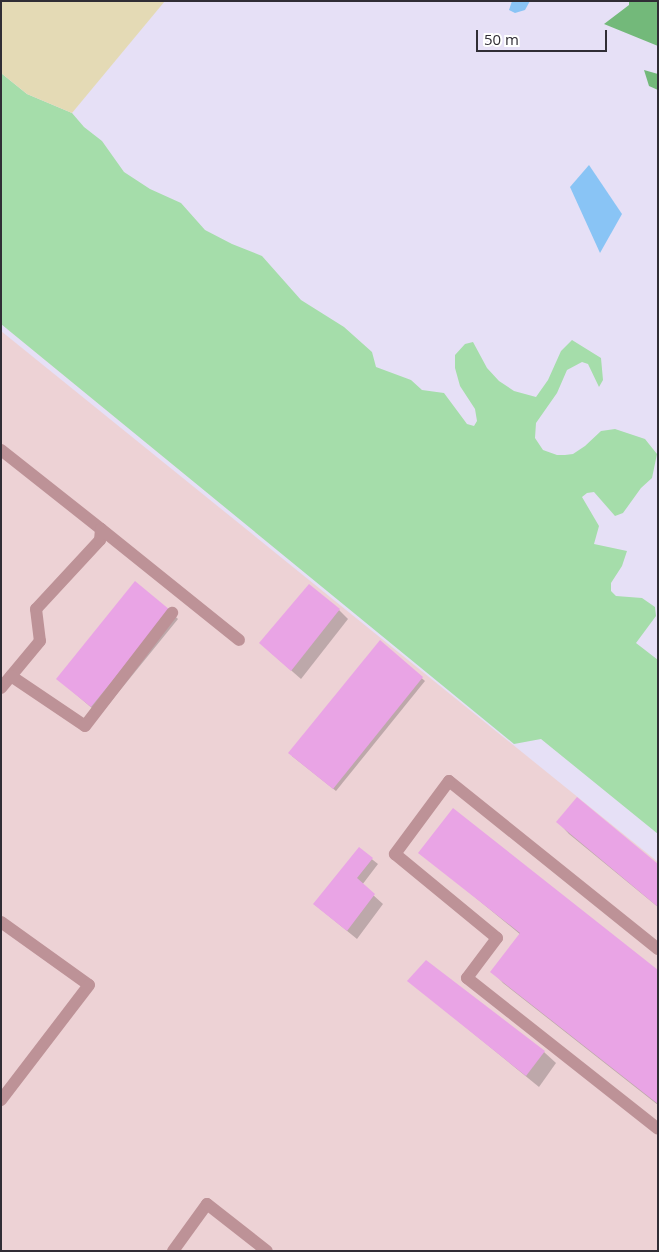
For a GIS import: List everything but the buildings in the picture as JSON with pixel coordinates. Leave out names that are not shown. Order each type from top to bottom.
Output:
[{"type":"lane","points":[[1,450],[239,640]]},
{"type":"lane","points":[[1,688],[40,641],[36,609],[100,540],[101,529]]},
{"type":"lane","points":[[11,676],[85,726],[172,613]]},
{"type":"lane","points":[[658,949],[449,781],[395,854],[497,938],[467,978],[658,1129]]},
{"type":"lane","points":[[1,922],[89,985],[1,1100]]},
{"type":"lane","points":[[173,1251],[207,1204],[266,1251]]},
{"type":"shaded area","points":[[1,331],[658,862],[658,1251],[1,1251]]},
{"type":"green space","points":[[629,1],[658,1],[658,46],[604,24],[629,5]]},
{"type":"green space","points":[[644,70],[658,74],[658,90],[649,86]]},
{"type":"green space","points":[[1,73],[27,94],[72,113],[84,127],[102,141],[124,172],[150,189],[181,203],[205,230],[232,244],[262,256],[301,300],[344,327],[372,352],[376,367],[411,380],[422,390],[444,393],[467,424],[474,426],[477,421],[475,409],[460,386],[455,368],[455,355],[465,344],[473,342],[487,368],[499,381],[514,391],[536,397],[548,380],[561,351],[572,340],[601,358],[603,380],[599,387],[588,364],[582,362],[567,370],[557,393],[536,423],[535,438],[543,450],[557,455],[565,455],[573,454],[585,446],[601,431],[615,429],[645,439],[657,454],[652,478],[641,488],[623,513],[615,516],[594,492],[587,493],[582,497],[599,526],[594,544],[627,551],[622,566],[611,583],[611,591],[616,596],[642,598],[655,607],[656,616],[636,643],[658,660],[658,834],[541,739],[514,744],[1,324]]},
{"type":"sand","points":[[1,1],[165,1],[72,113],[27,94],[1,73]]},
{"type":"water","points":[[512,1],[530,1],[525,10],[515,13],[509,10]]},
{"type":"water","points":[[589,165],[622,214],[600,253],[570,187]]}]
